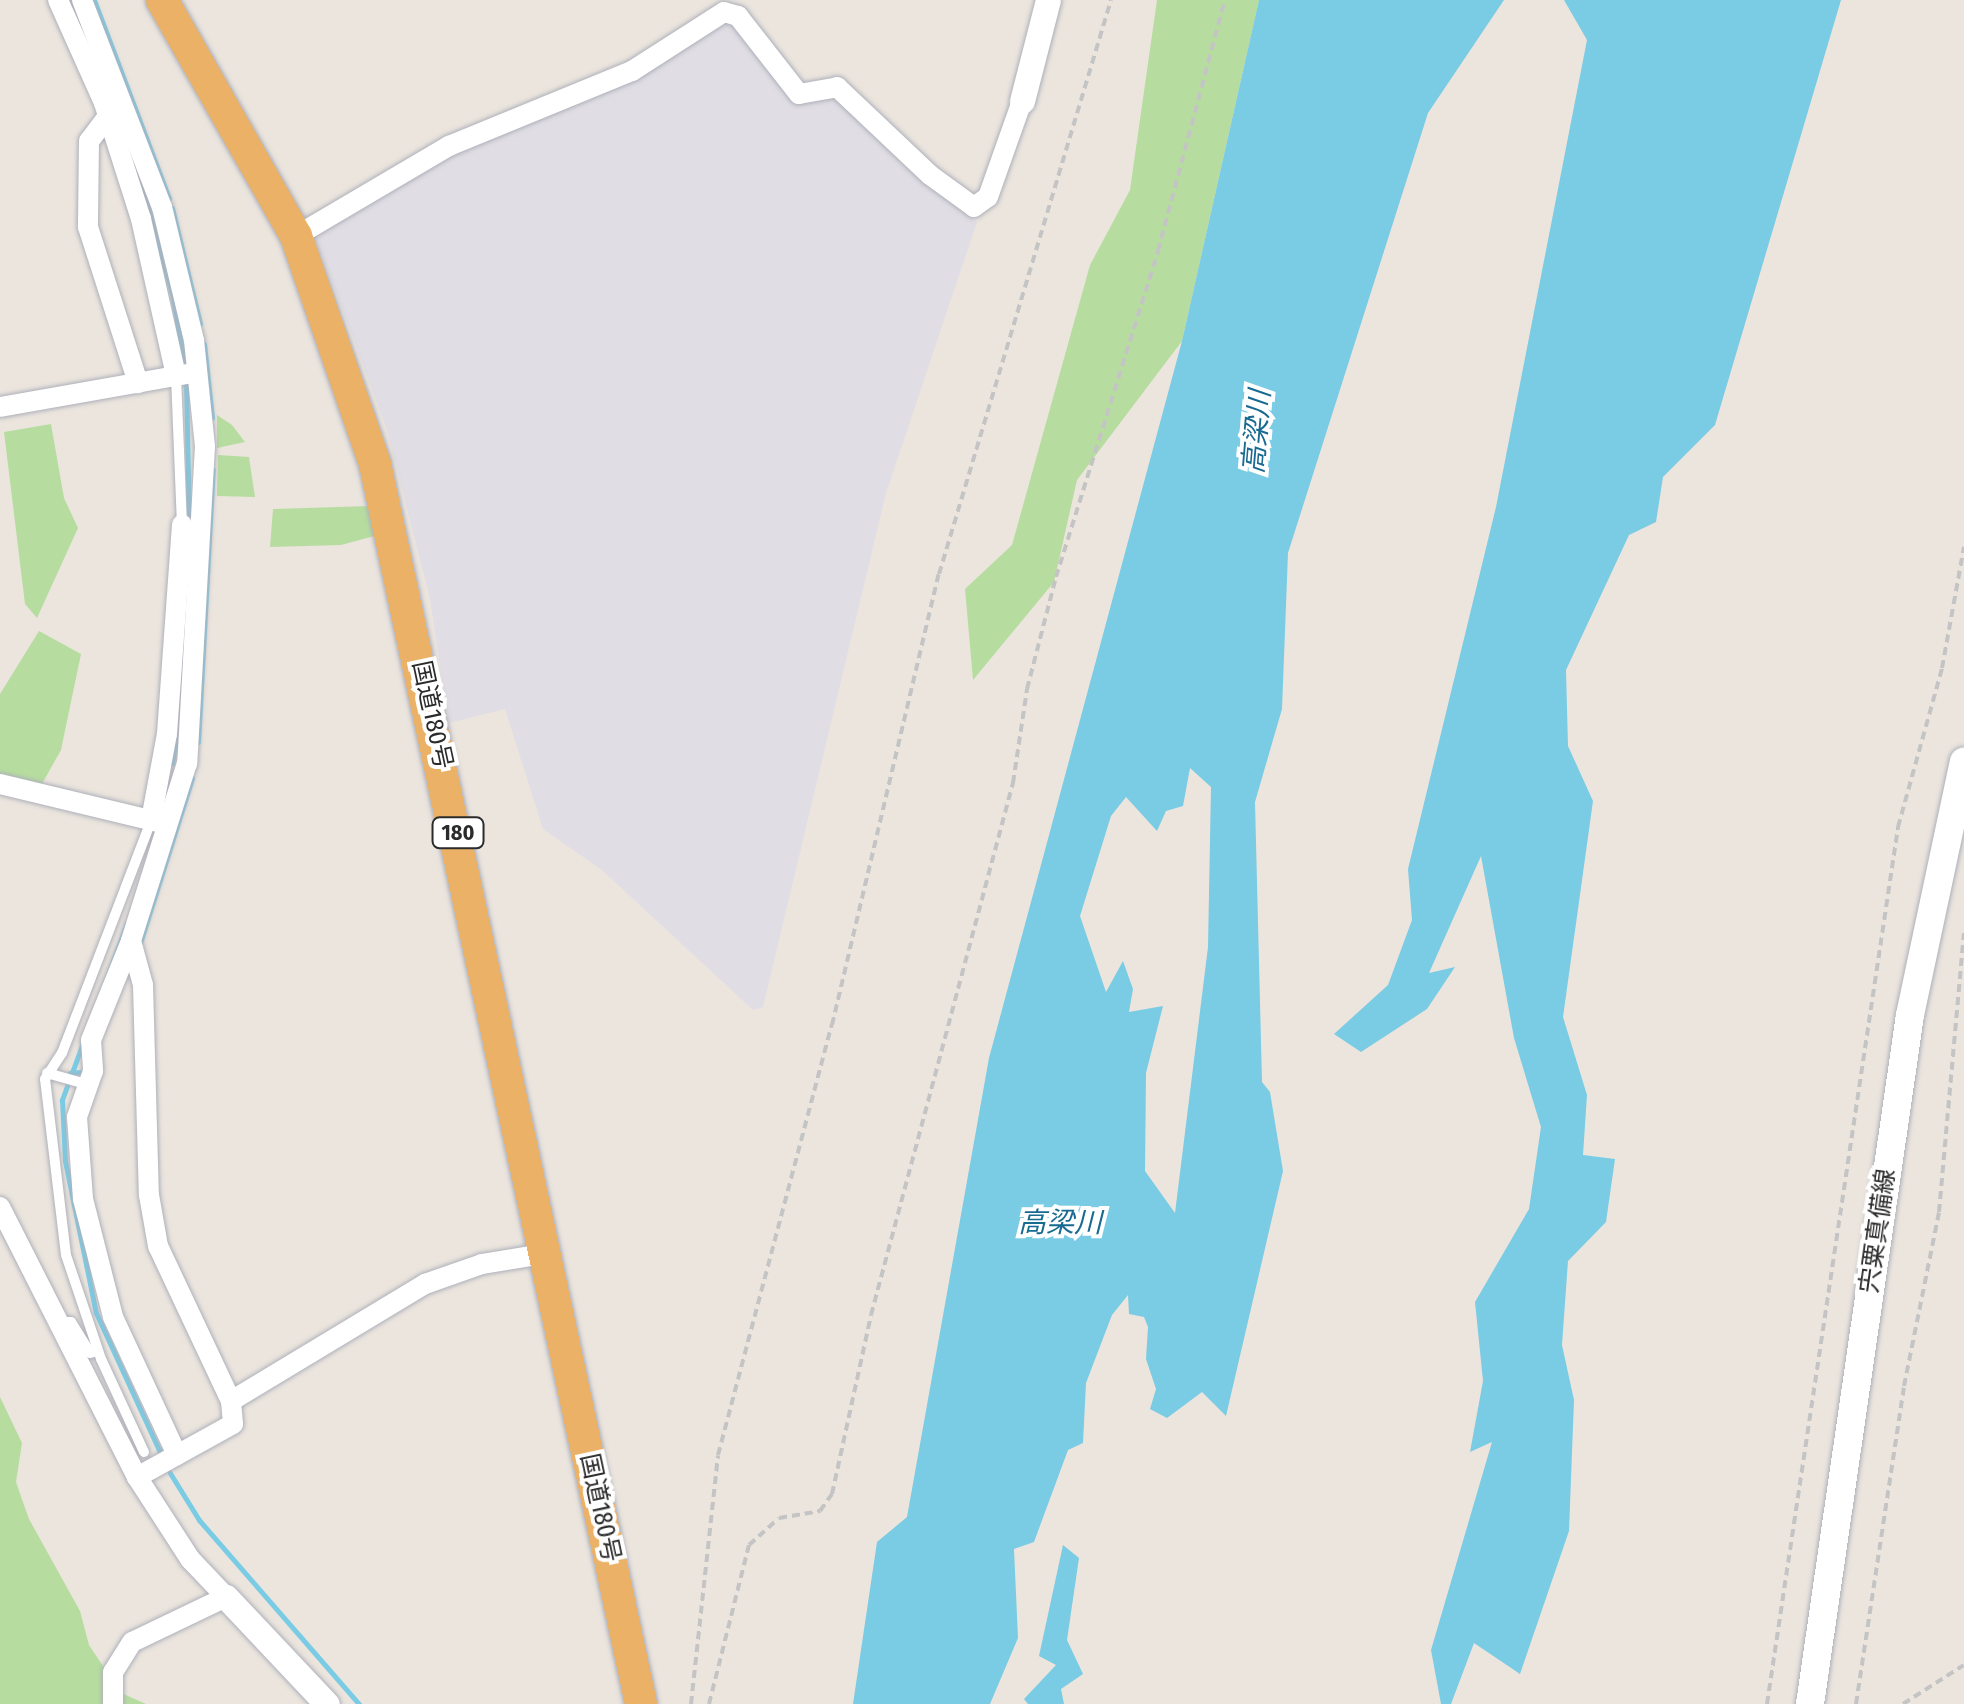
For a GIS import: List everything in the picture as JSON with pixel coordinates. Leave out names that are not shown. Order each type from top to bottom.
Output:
[{"type":"highway","name":"国道180号","points":[[162,0],[296,236],[376,464],[641,1704]]},
{"type":"main road","name":"宍粟真備線","points":[[1810,1704],[1910,1015],[1964,762]]},
{"type":"street","points":[[58,0],[108,116],[187,374]]},
{"type":"street","points":[[82,0],[150,169],[206,490],[187,763],[162,822]]},
{"type":"street","points":[[296,236],[448,146],[632,71],[724,12],[738,16],[799,94],[837,87],[930,175],[974,207],[988,197],[1022,101],[1048,0]]},
{"type":"street","points":[[108,116],[89,141],[88,228],[138,383]]},
{"type":"street","points":[[0,407],[187,374]]},
{"type":"street","points":[[177,1454],[113,1318],[90,1239],[76,1117],[91,1040],[135,946],[162,822],[182,525]]},
{"type":"street","points":[[0,784],[162,822]]},
{"type":"street","points":[[135,946],[149,1195],[158,1246],[231,1401],[233,1424],[137,1476]]},
{"type":"street","points":[[0,1207],[137,1476],[190,1559],[327,1704]]},
{"type":"street","points":[[231,1401],[426,1284],[482,1264],[544,1254]]},
{"type":"street","points":[[113,1704],[113,1672],[132,1642],[226,1597]]},
{"type":"lane","points":[[182,525],[187,374]]},
{"type":"lane","points":[[144,1452],[97,1351],[56,1203],[53,1075],[162,822]]},
{"type":"lane","points":[[53,1075],[84,1083]]},
{"type":"lane","points":[[58,1322],[71,1322],[90,1353],[97,1351]]},
{"type":"path","points":[[691,1704],[718,1455],[832,1024],[939,574],[1110,0]]},
{"type":"path","points":[[709,1704],[749,1545],[780,1518],[820,1510],[832,1494],[870,1315],[1013,783],[1027,689],[1056,578],[1158,251],[1225,0]]},
{"type":"path","points":[[1767,1704],[1898,828],[1942,668],[1964,547]]},
{"type":"path","points":[[1856,1704],[1904,1386],[1939,1212],[1964,934]]},
{"type":"path","points":[[1904,1704],[1964,1665]]},
{"type":"shaded area","points":[[721,22],[735,22],[797,100],[834,94],[977,222],[886,493],[763,1007],[753,1010],[602,870],[543,829],[505,709],[449,723],[430,599],[387,430],[316,239],[375,194]]},
{"type":"green space","points":[[1157,0],[1259,0],[1182,341],[1077,480],[1054,582],[973,680],[965,589],[1012,545],[1090,265],[1130,190]]},
{"type":"green space","points":[[217,415],[232,425],[245,442],[217,448]]},
{"type":"green space","points":[[51,424],[64,498],[78,528],[37,618],[25,604],[4,432]]},
{"type":"green space","points":[[218,455],[249,457],[255,497],[217,496]]},
{"type":"green space","points":[[370,506],[378,535],[341,545],[270,547],[273,509]]},
{"type":"green space","points":[[39,631],[81,654],[61,750],[38,791],[0,780],[0,694]]},
{"type":"green space","points":[[0,1397],[22,1443],[16,1482],[29,1519],[80,1611],[89,1645],[121,1693],[146,1704],[0,1704]]},
{"type":"water","name":"高梁川","points":[[1259,0],[1504,0],[1428,113],[1288,553],[1282,709],[1255,802],[1262,1082],[1270,1092],[1283,1171],[1226,1416],[1202,1392],[1167,1418],[1150,1409],[1156,1389],[1146,1359],[1148,1327],[1144,1317],[1129,1314],[1128,1295],[1112,1315],[1086,1383],[1083,1443],[1068,1450],[1034,1542],[1014,1549],[1018,1638],[990,1704],[853,1704],[877,1542],[907,1517],[989,1058],[1182,341]],"holes":[[[1190,768],[1211,787],[1208,947],[1175,1213],[1145,1171],[1146,1073],[1163,1006],[1129,1012],[1133,989],[1123,961],[1106,992],[1080,916],[1111,816],[1126,797],[1157,831],[1166,811],[1183,806]]]},
{"type":"water","points":[[1564,0],[1841,0],[1715,425],[1663,477],[1656,522],[1629,535],[1566,670],[1568,746],[1593,801],[1563,1017],[1587,1095],[1583,1155],[1615,1159],[1606,1222],[1568,1261],[1562,1345],[1574,1400],[1569,1531],[1520,1674],[1474,1643],[1451,1704],[1441,1704],[1431,1650],[1492,1442],[1470,1452],[1483,1381],[1475,1302],[1529,1209],[1541,1127],[1514,1038],[1481,856],[1429,973],[1455,967],[1427,1009],[1361,1052],[1334,1034],[1388,985],[1412,920],[1408,869],[1496,507],[1587,40]]},
{"type":"water","points":[[1063,1545],[1079,1558],[1067,1640],[1083,1674],[1061,1689],[1064,1704],[1028,1704],[1024,1699],[1056,1665],[1039,1656]]},
{"type":"waterway","points":[[94,0],[169,198]]},
{"type":"waterway","points":[[136,167],[173,296],[185,370]]},
{"type":"waterway","points":[[172,208],[200,324]]},
{"type":"waterway","points":[[204,344],[212,418]]},
{"type":"waterway","points":[[186,381],[189,524]]},
{"type":"waterway","points":[[198,742],[213,469]]},
{"type":"waterway","points":[[172,763],[177,735]]},
{"type":"waterway","points":[[140,943],[192,778]]},
{"type":"waterway","points":[[127,923],[62,1100],[65,1161],[96,1313],[159,1450]]},
{"type":"waterway","points":[[70,1073],[80,1072]]},
{"type":"waterway","points":[[170,1473],[199,1520],[359,1704]]}]
